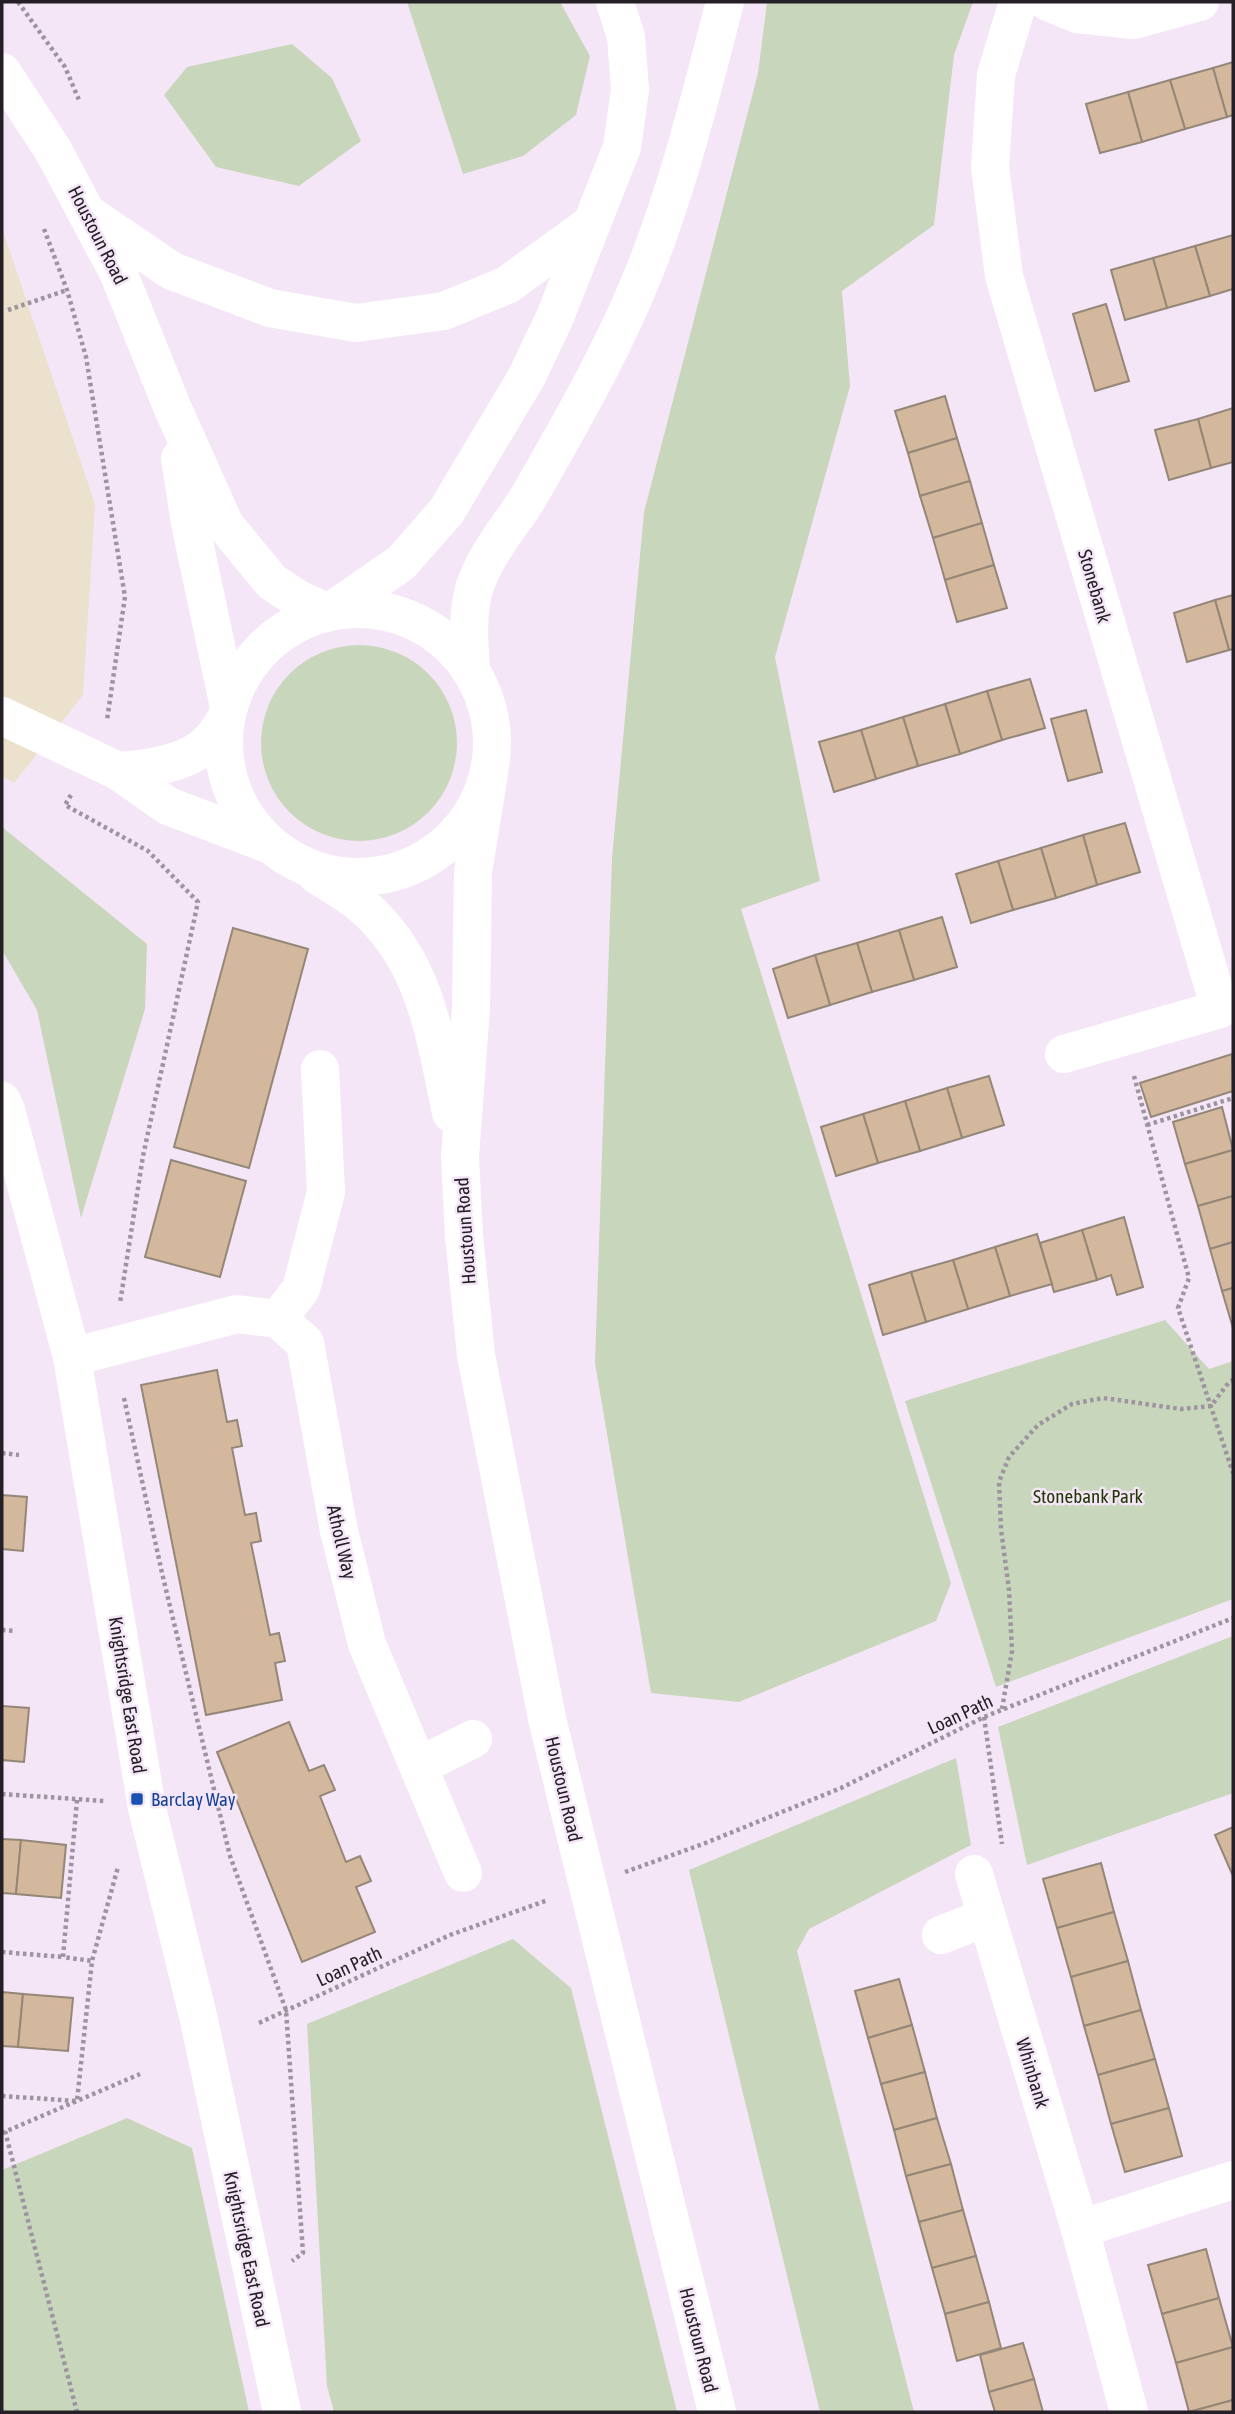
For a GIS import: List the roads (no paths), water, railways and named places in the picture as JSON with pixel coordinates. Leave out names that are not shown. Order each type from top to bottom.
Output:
[{"type":"street","points":[[118,771],[154,768],[181,759],[209,743],[227,713],[243,674],[265,646],[293,625],[330,611],[401,563],[446,512],[526,378],[555,317],[622,147],[630,90],[626,37],[615,2]]},
{"type":"street","points":[[471,668],[468,622],[474,591],[485,561],[522,508],[582,405],[633,299],[674,190],[725,2]]},
{"type":"street","name":"Stonebank","points":[[1018,2],[996,75],[990,167],[1004,276],[1220,1009],[1064,1054]]},
{"type":"street","points":[[1048,2],[1077,14],[1134,20],[1200,2]]},
{"type":"street","name":"Houstoun Road","points":[[2,72],[38,125],[118,272],[173,409],[225,525],[272,582],[298,599],[330,611]]},
{"type":"street","points":[[88,214],[172,271],[271,308],[356,323],[444,311],[507,285],[590,225]]},
{"type":"street","name":"Houstoun Road","points":[[173,409],[190,523],[227,713]]},
{"type":"street","points":[[302,866],[340,876],[380,876],[418,864],[450,842],[475,810],[489,774],[493,737],[487,701],[471,668],[444,639],[410,618],[372,609],[330,611]]},
{"type":"street","points":[[227,713],[225,765],[241,809],[270,845]]},
{"type":"street","points":[[2,716],[118,771],[168,806],[270,845]]},
{"type":"street","name":"Houstoun Road","points":[[489,774],[473,872],[471,1008],[460,1157],[464,1236],[476,1355],[545,1710],[717,2412]]},
{"type":"street","name":"Houstoun Road","points":[[270,845],[354,899],[386,929],[405,955],[421,986],[431,1018],[460,1157]]},
{"type":"street","points":[[72,1357],[237,1314],[278,1319],[301,1289],[326,1192],[320,1069]]},
{"type":"street","name":"Knightsridge East Road","points":[[2,1101],[72,1357],[147,1808],[199,2020],[282,2412]]},
{"type":"street","name":"Atholl Way","points":[[278,1319],[304,1343],[339,1531],[367,1644],[463,1873]]},
{"type":"street","points":[[419,1766],[473,1739]]},
{"type":"street","name":"Whinbank","points":[[974,1874],[1080,2229],[1129,2412]]},
{"type":"street","points":[[941,1935],[987,1917]]},
{"type":"street","points":[[1080,2229],[1233,2180]]},
{"type":"place","name":"Barclay Way","points":[[137,1799]]},
{"type":"park label","name":"Stonebank Park","points":[[1088,1496]]}]
